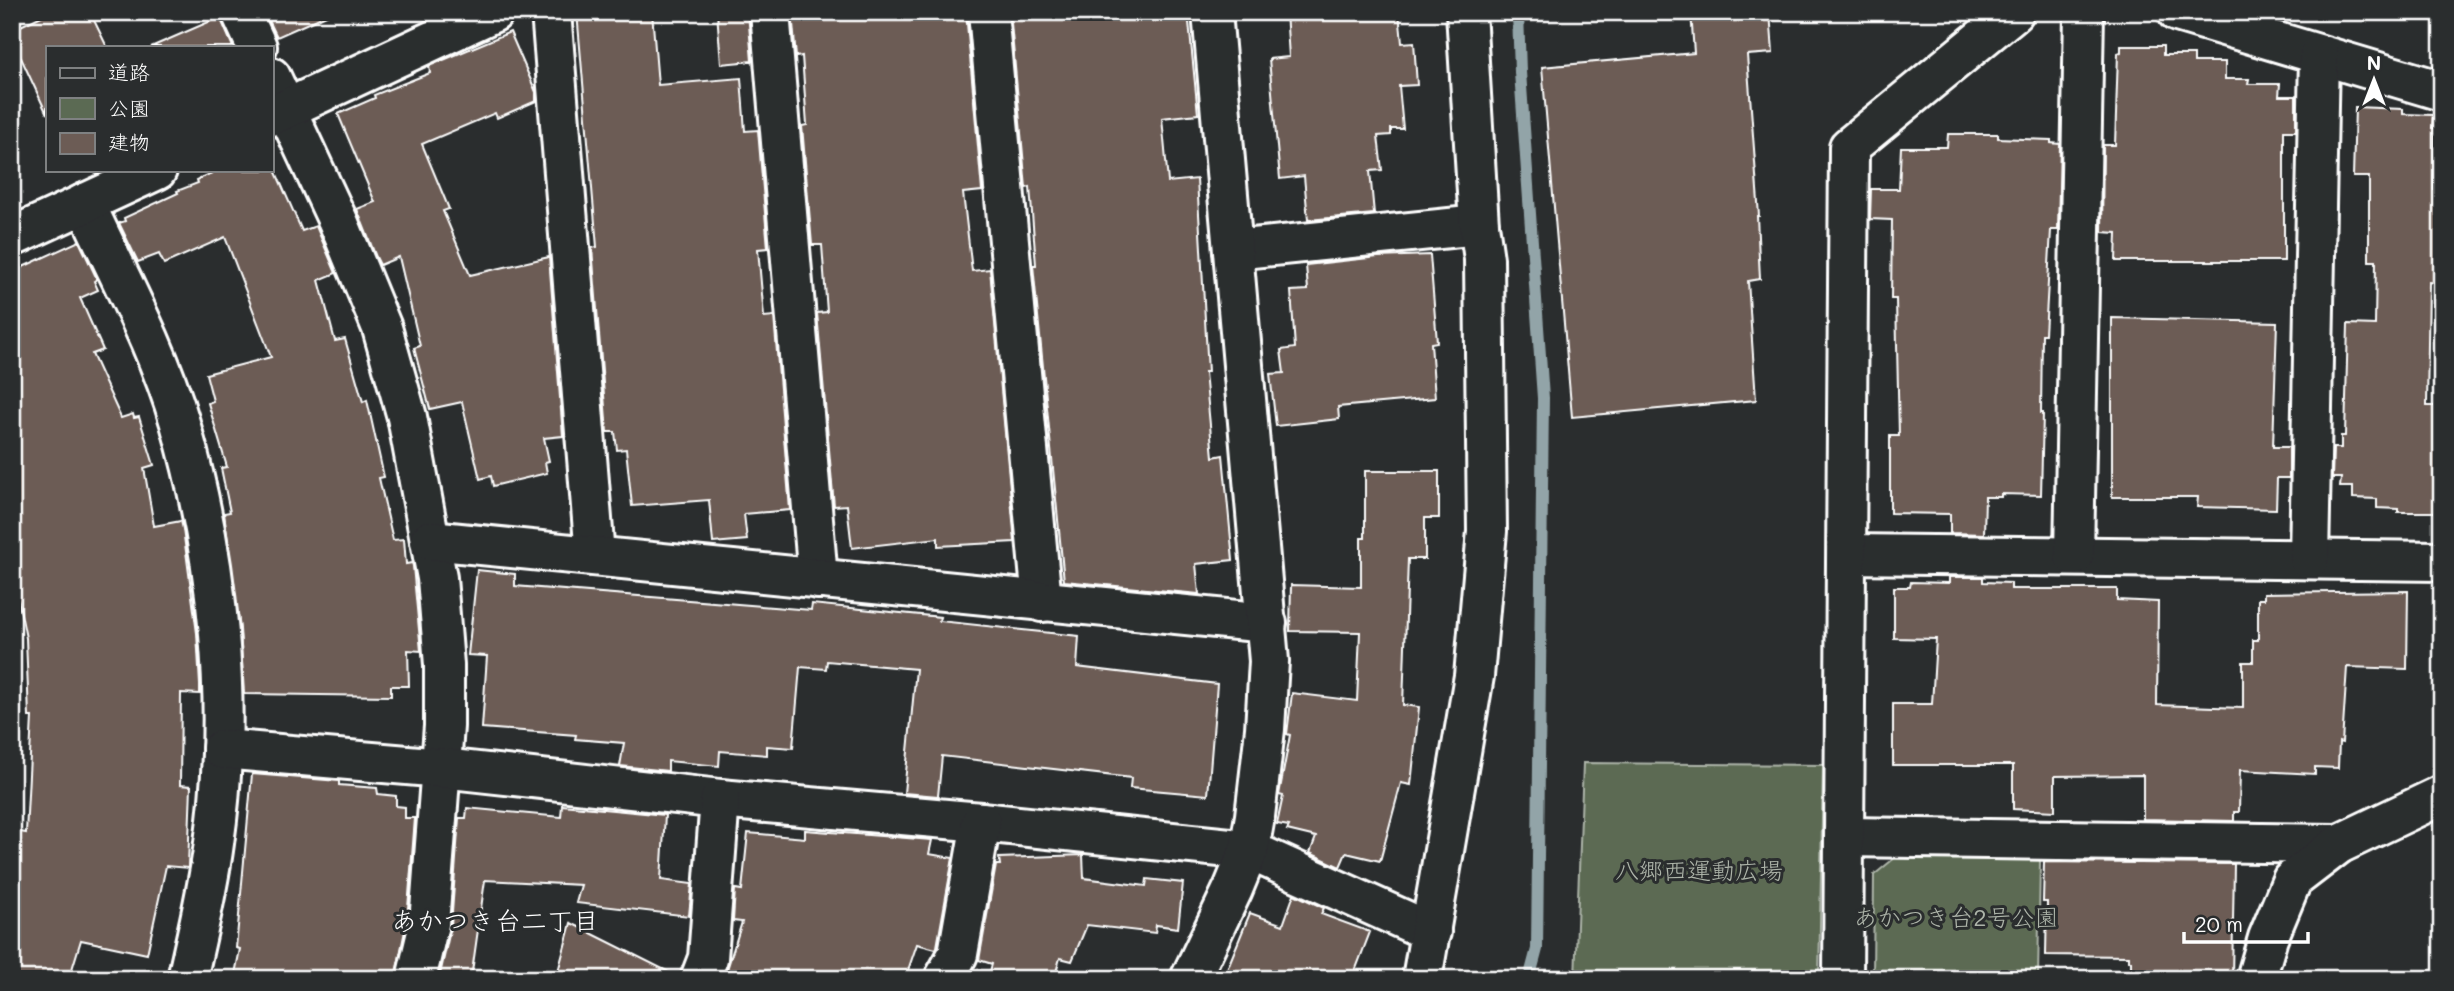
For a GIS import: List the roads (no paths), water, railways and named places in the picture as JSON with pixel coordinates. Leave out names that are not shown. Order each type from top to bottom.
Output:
[{"type":"street","points":[[241,12],[257,46]]},
{"type":"street","points":[[416,979],[429,924],[442,768],[444,665],[437,578],[407,417],[382,328],[338,221],[276,101],[494,12]]},
{"type":"street","points":[[551,12],[595,556]]},
{"type":"street","points":[[770,12],[818,579]]},
{"type":"street","points":[[988,12],[1042,602]]},
{"type":"street","points":[[1190,979],[1249,850],[1265,729],[1269,661],[1212,12]]},
{"type":"street","points":[[1422,979],[1474,676],[1487,531],[1484,259],[1479,225],[1466,12]]},
{"type":"street","points":[[1843,979],[1849,146],[2014,12]]},
{"type":"street","points":[[2074,556],[2084,12]]},
{"type":"street","points":[[2177,12],[2442,91]]},
{"type":"street","points":[[2309,559],[2319,55]]},
{"type":"street","points":[[12,237],[153,172]]},
{"type":"street","points":[[85,203],[155,355],[179,421],[207,542],[217,608],[222,749],[215,842],[187,979]]},
{"type":"street","points":[[1233,250],[1479,225]]},
{"type":"street","points":[[430,540],[1267,623]]},
{"type":"street","points":[[1847,554],[2442,561]]},
{"type":"street","points":[[222,749],[442,768],[720,799],[981,822],[1249,850],[1431,932]]},
{"type":"street","points":[[2256,979],[2268,938],[2292,880],[2339,844],[2442,795]]},
{"type":"street","points":[[700,979],[708,958],[720,799]]},
{"type":"street","points":[[944,979],[958,954],[981,822]]},
{"type":"street","points":[[1845,837],[2339,844]]},
{"type":"waterway","points":[[1518,12],[1543,398],[1537,949],[1529,979]]},
{"type":"district","name":"あかつき台二丁目","points":[[495,921]]},
{"type":"park label","name":"八郷西運動広場","points":[[1699,871]]},
{"type":"park label","name":"あかつき台2号公園","points":[[1956,918]]}]
